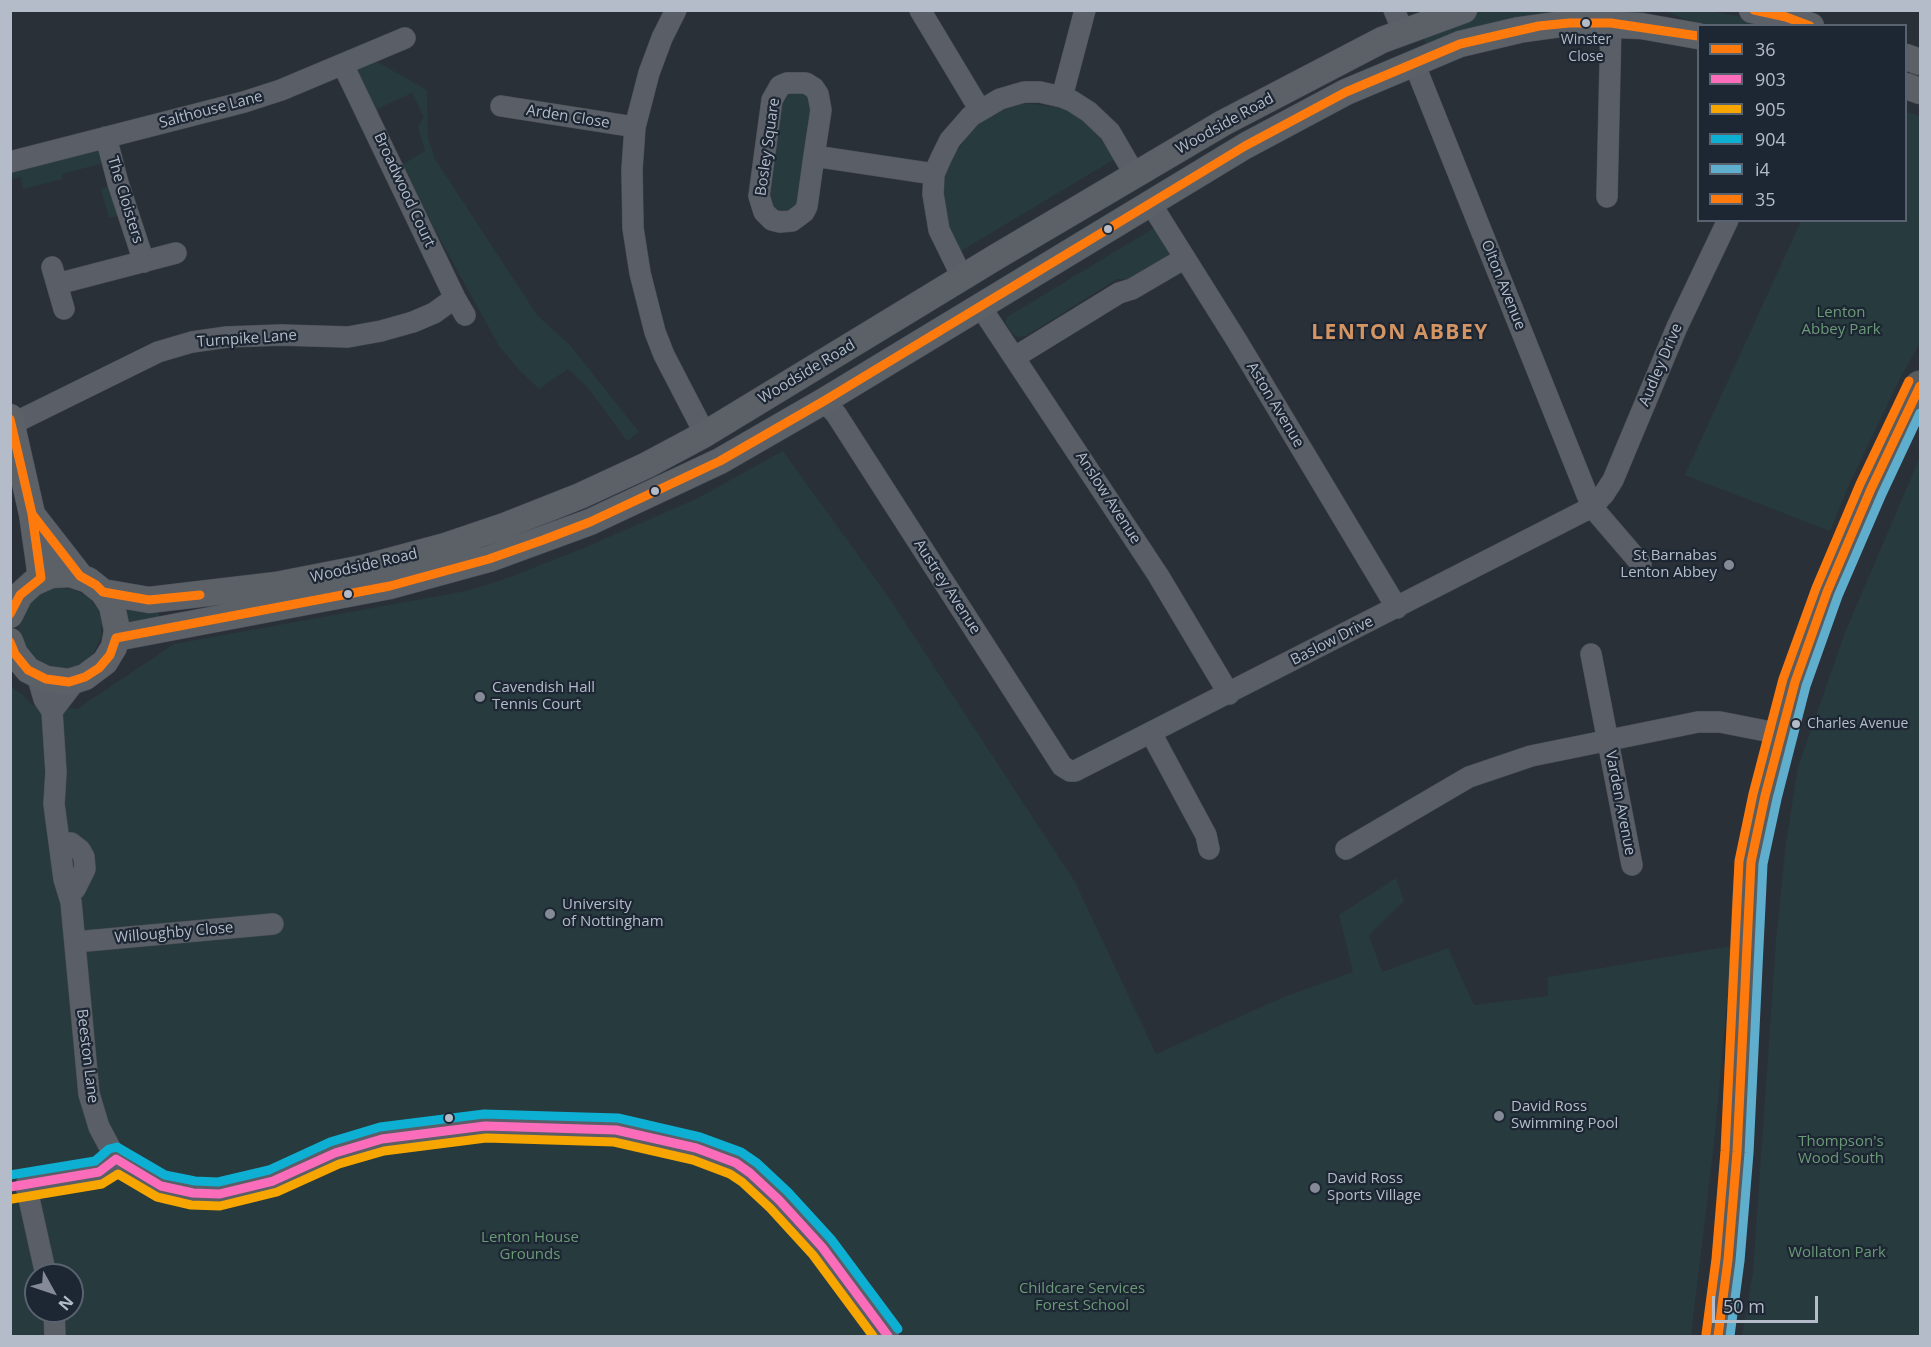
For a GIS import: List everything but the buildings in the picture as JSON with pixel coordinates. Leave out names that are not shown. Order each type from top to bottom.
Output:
[{"type":"highway","points":[[1718,1336],[1728,1260],[1737,1152],[1745,937],[1751,862],[1765,796],[1795,682],[1827,592],[1920,386]]},
{"type":"main road","name":"Woodside Road","points":[[103,592],[149,600],[266,586],[363,568],[445,546],[580,496],[705,434],[962,277],[1223,123],[1382,40],[1398,21],[1464,10]]},
{"type":"main road","points":[[1752,10],[1786,17],[1805,24]]},
{"type":"main road","name":"Woodside Road","points":[[116,638],[379,588],[489,559],[591,522],[720,461],[1285,124],[1346,92],[1460,44],[1519,30],[1569,23],[1664,20],[1697,36]]},
{"type":"main road","points":[[962,277],[980,306]]},
{"type":"main road","points":[[11,420],[32,514],[41,578]]},
{"type":"main road","points":[[705,434],[720,461]]},
{"type":"main road","points":[[12,649],[21,662],[37,675],[54,681],[76,680],[92,673],[105,662],[116,638],[115,613],[103,592],[80,576],[32,514]]},
{"type":"main road","points":[[12,609],[26,589],[41,578],[60,574],[80,576]]},
{"type":"street","points":[[676,10],[662,38],[649,73],[635,127],[632,169],[633,228],[650,315],[664,355],[705,434]]},
{"type":"street","points":[[920,10],[980,110]]},
{"type":"street","points":[[1062,97],[1085,10]]},
{"type":"street","points":[[1607,197],[1611,23]]},
{"type":"street","name":"Salthouse Lane","points":[[10,162],[244,102],[343,65],[405,38]]},
{"type":"street","name":"Olton Avenue","points":[[1414,63],[1592,507],[1641,564]]},
{"type":"street","name":"Broadwood Court","points":[[343,65],[460,307]]},
{"type":"street","name":"Bosley Square","points":[[787,83],[806,83],[818,94],[821,110],[814,156],[807,206],[804,212],[792,221],[772,220],[764,212],[759,196],[772,100],[780,86],[787,83]]},
{"type":"street","points":[[962,277],[939,230],[934,207],[934,174],[950,140],[962,125],[980,110],[1000,99],[1024,92],[1072,100],[1110,132],[1135,175]]},
{"type":"street","name":"Arden Close","points":[[501,106],[635,127]]},
{"type":"street","name":"The Cloisters","points":[[106,137],[118,183],[144,262]]},
{"type":"street","points":[[814,156],[934,174]]},
{"type":"street","name":"Aston Avenue","points":[[1151,204],[1397,608]]},
{"type":"street","name":"Audley Drive","points":[[1592,507],[1605,494],[1613,480],[1677,327],[1727,222]]},
{"type":"street","name":"The Cloisters","points":[[64,309],[55,275],[144,262],[176,253]]},
{"type":"street","points":[[1015,357],[1119,293],[1132,289],[1185,258]]},
{"type":"street","name":"Anslow Avenue","points":[[980,306],[1158,575],[1229,694]]},
{"type":"street","name":"Turnpike Lane","points":[[11,420],[158,352],[192,342],[227,337],[281,335],[348,337],[381,331],[434,313],[460,307]]},
{"type":"street","name":"Austrey Avenue","points":[[824,401],[836,414],[1062,766],[1070,771]]},
{"type":"street","name":"Baslow Drive","points":[[1070,771],[1082,769],[1592,507]]},
{"type":"street","name":"Varden Avenue","points":[[1591,654],[1632,865]]},
{"type":"street","name":"Beeston Lane","points":[[37,675],[44,699],[52,711],[57,772],[75,856],[73,896],[75,942],[89,1094],[99,1127],[116,1159]]},
{"type":"street","points":[[52,711],[76,680]]},
{"type":"street","points":[[1346,849],[1376,822],[1481,772],[1531,756],[1711,721],[1781,734]]},
{"type":"street","points":[[1151,733],[1206,835],[1209,849]]},
{"type":"street","name":"Beeston Lane","points":[[57,772],[54,804],[64,879],[73,896]]},
{"type":"street","name":"Willoughby Close","points":[[75,942],[273,924]]},
{"type":"street","points":[[43,1263],[26,1185],[99,1172],[116,1159],[161,1186],[193,1193],[219,1194],[273,1181],[335,1153],[382,1140],[485,1126],[616,1130],[696,1148],[736,1163],[750,1173],[779,1200],[822,1247],[888,1336]]},
{"type":"green space","points":[[1481,11],[1647,11],[1647,17],[1426,45],[1421,31]]},
{"type":"green space","points":[[1666,11],[1710,11],[1776,23],[1706,24],[1686,20]]},
{"type":"green space","points":[[374,60],[427,90],[428,138],[435,159],[537,315],[570,345],[639,432],[627,441],[589,389],[568,369],[539,389],[499,346],[400,166],[425,151],[418,127],[424,117],[412,93],[373,111],[352,70]]},
{"type":"green space","points":[[787,90],[813,95],[798,209],[780,216],[763,198],[777,108]]},
{"type":"green space","points":[[1024,103],[1069,111],[1085,122],[1115,159],[961,251],[947,227],[943,205],[944,180],[948,164],[972,129],[1005,108]]},
{"type":"green space","name":"Lenton Abbey Park","points":[[1907,112],[1920,116],[1920,343],[1901,376],[1849,485],[1830,531],[1685,475],[1801,222],[1907,222]]},
{"type":"green space","points":[[100,149],[104,163],[62,174],[62,179],[23,189],[21,177],[11,179],[11,172]]},
{"type":"green space","points":[[110,186],[118,216],[109,218],[101,189]]},
{"type":"green space","points":[[1154,228],[1173,253],[1131,279],[1117,279],[1026,336],[1017,337],[1012,333],[1005,322],[1007,317]]},
{"type":"green space","name":"University of Nottingham","points":[[783,451],[889,598],[1075,882],[1156,1054],[1284,997],[1353,972],[1339,915],[1396,878],[1404,901],[1369,935],[1382,972],[1448,948],[1474,1005],[1548,996],[1548,977],[1732,946],[1714,1144],[1691,1336],[11,1336],[10,686],[32,705],[77,709],[174,644],[466,591],[502,580],[584,548],[696,499]]},
{"type":"green space","name":"Wollaton Park","points":[[1920,457],[1920,1336],[1742,1336],[1753,1272],[1776,941],[1786,843],[1798,767],[1844,635]]},
{"type":"green space","points":[[56,587],[74,589],[90,598],[99,611],[102,621],[101,637],[94,652],[81,665],[59,670],[36,662],[19,639],[19,618],[30,599]]},
{"type":"green space","points":[[120,603],[159,608],[159,622],[124,627]]},
{"type":"transit line","name":"36","points":[[1754,10],[1805,24]]},
{"type":"transit line","name":"36","points":[[10,642],[15,654],[28,670],[46,679],[69,682],[85,677],[99,668],[110,655],[116,638],[390,586],[489,559],[543,540],[590,522],[720,461],[824,401],[1245,146],[1346,92],[1460,44],[1539,26],[1611,23],[1697,36]]},
{"type":"transit line","name":"35","points":[[1706,1334],[1716,1259],[1725,1151],[1739,861],[1753,794],[1783,679],[1816,588],[1860,484],[1909,381]]},
{"type":"transit line","name":"36","points":[[1718,1336],[1728,1260],[1737,1152],[1751,862],[1765,796],[1795,682],[1827,592],[1871,489],[1920,386]]},
{"type":"transit line","name":"i4","points":[[1730,1336],[1740,1261],[1749,1153],[1763,864],[1806,686],[1838,596],[1920,413]]},
{"type":"transit line","name":"36","points":[[10,419],[32,514],[41,578],[20,595],[10,614]]},
{"type":"transit line","name":"36","points":[[32,514],[80,576],[103,592],[149,600],[200,595]]},
{"type":"transit line","name":"904","points":[[10,1175],[95,1161],[109,1149],[117,1147],[165,1175],[195,1181],[218,1182],[269,1170],[330,1142],[380,1127],[484,1114],[618,1118],[700,1137],[741,1152],[757,1163],[788,1192],[831,1239],[898,1329]]},
{"type":"transit line","name":"903","points":[[10,1187],[99,1172],[116,1159],[161,1186],[193,1193],[219,1194],[273,1181],[335,1153],[382,1139],[485,1126],[616,1130],[696,1148],[736,1163],[750,1173],[779,1200],[822,1247],[888,1336]]},
{"type":"transit line","name":"905","points":[[12,1199],[102,1184],[118,1174],[157,1197],[191,1205],[220,1206],[277,1192],[339,1164],[384,1151],[486,1138],[614,1142],[693,1160],[730,1174],[742,1182],[770,1208],[813,1255],[873,1336]]},
{"type":"place","name":"Winster Close","points":[[1586,23]]},
{"type":"place","name":"St Barnabas Lenton Abbey","points":[[1729,565]]},
{"type":"place","name":"Cavendish Hall Tennis Court","points":[[480,697]]},
{"type":"place","name":"Charles Avenue","points":[[1796,724]]},
{"type":"place","name":"University of Nottingham","points":[[550,914]]},
{"type":"place","name":"David Ross Swimming Pool","points":[[1499,1116]]},
{"type":"place","name":"David Ross Sports Village","points":[[1315,1188]]},
{"type":"district","name":"LENTON ABBEY","points":[[1400,333]]},
{"type":"park label","name":"Thompson's Wood South","points":[[1841,1150]]},
{"type":"park label","name":"Lenton House Grounds","points":[[530,1246]]},
{"type":"park label","name":"Childcare Services Forest School","points":[[1082,1298]]}]
